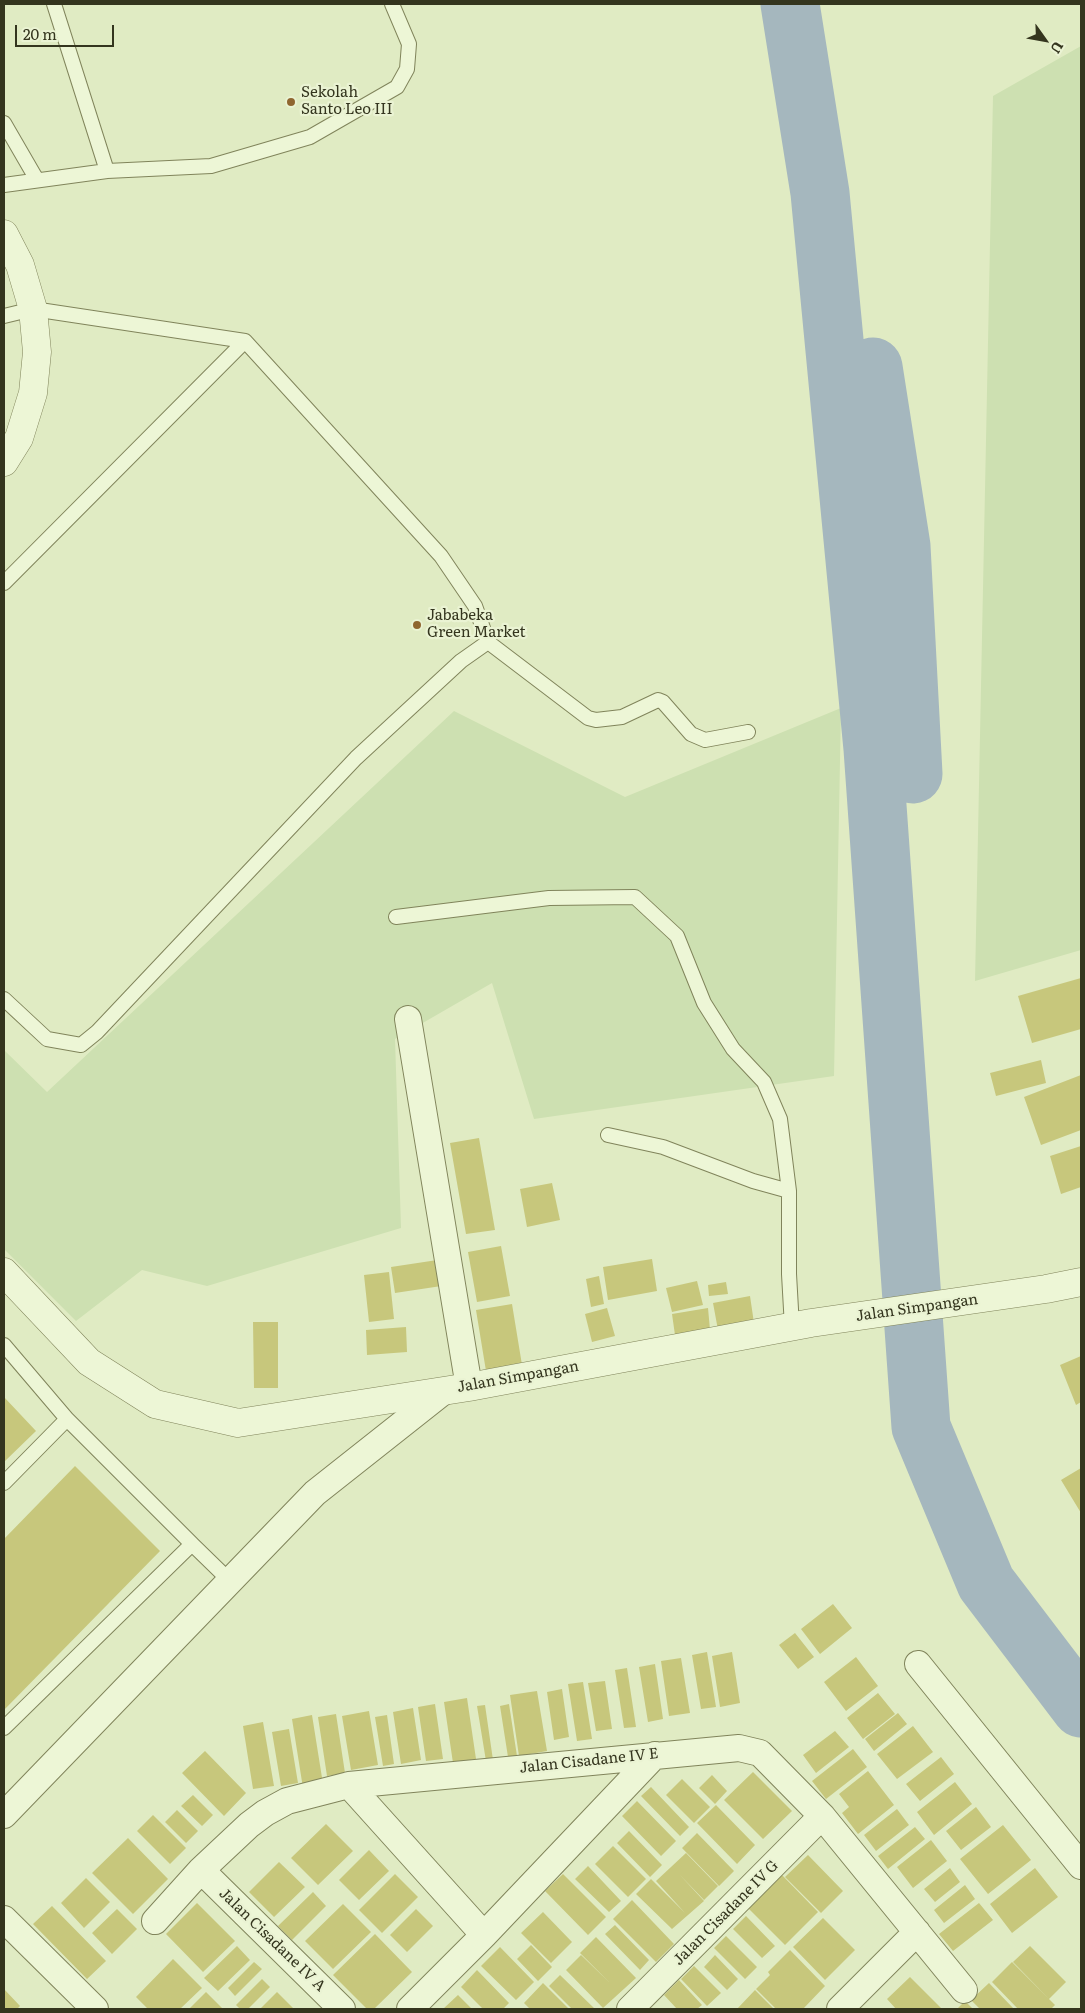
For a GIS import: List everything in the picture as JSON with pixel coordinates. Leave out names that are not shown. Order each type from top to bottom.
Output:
[{"type":"street","points":[[4,234],[20,265],[33,309],[37,352],[33,393],[19,438],[4,462]]},
{"type":"street","points":[[4,1815],[315,1493],[457,1389],[408,1018]]},
{"type":"street","name":"Jalan Simpangan","points":[[4,1272],[89,1362],[155,1404],[238,1423],[457,1389],[802,1325],[1046,1290],[1081,1282]]},
{"type":"street","points":[[918,1664],[1081,1866]]},
{"type":"street","name":"Jalan Cisadane IV E","points":[[155,1921],[200,1870],[265,1813],[287,1801],[349,1785],[739,1748],[760,1753],[822,1816],[964,1990]]},
{"type":"street","points":[[410,2009],[484,1935],[655,1755]]},
{"type":"street","points":[[349,1785],[484,1935]]},
{"type":"street","name":"Jalan Cisadane IV G","points":[[630,2009],[822,1816]]},
{"type":"street","name":"Jalan Cisadane IV A","points":[[200,1870],[342,2009]]},
{"type":"street","points":[[4,1919],[95,2009]]},
{"type":"street","points":[[840,2009],[917,1932]]},
{"type":"lane","points":[[54,4],[107,171]]},
{"type":"lane","points":[[4,185],[107,171],[211,166],[310,137],[397,87],[407,69],[409,44],[392,4]]},
{"type":"lane","points":[[4,123],[37,180]]},
{"type":"lane","points":[[4,316],[33,309],[245,341],[441,556],[476,606],[488,642],[588,718],[596,720],[622,717],[658,700],[663,702],[691,734],[704,740],[748,732]]},
{"type":"lane","points":[[4,583],[245,341]]},
{"type":"lane","points":[[4,999],[47,1038],[81,1045],[97,1032],[356,758],[461,661],[488,642]]},
{"type":"lane","points":[[396,918],[549,898],[635,897],[677,936],[704,1003],[733,1049],[764,1082],[780,1119],[789,1191],[789,1274],[802,1325]]},
{"type":"lane","points":[[608,1135],[663,1147],[753,1181],[789,1191]]},
{"type":"lane","points":[[4,1345],[67,1420],[231,1582]]},
{"type":"lane","points":[[4,1483],[67,1420]]},
{"type":"lane","points":[[4,1728],[192,1544]]},
{"type":"green space","points":[[1081,46],[1081,950],[975,981],[993,96]]},
{"type":"green space","points":[[841,708],[834,1076],[534,1119],[492,983],[395,1039],[401,1228],[207,1286],[142,1270],[76,1321],[4,1249],[4,1050],[47,1092],[454,711],[625,797]]},
{"type":"building","points":[[1081,978],[1081,1029],[1032,1043],[1018,996]]},
{"type":"building","points":[[1041,1060],[1046,1083],[996,1096],[990,1073]]},
{"type":"building","points":[[1081,1075],[1081,1130],[1041,1145],[1024,1097]]},
{"type":"building","points":[[479,1138],[495,1230],[466,1234],[450,1143]]},
{"type":"building","points":[[1081,1146],[1081,1187],[1061,1194],[1050,1156]]},
{"type":"building","points":[[552,1183],[560,1220],[527,1227],[520,1189]]},
{"type":"building","points":[[501,1246],[510,1296],[477,1302],[468,1252]]},
{"type":"building","points":[[444,1259],[448,1285],[395,1293],[391,1267]]},
{"type":"building","points":[[652,1259],[657,1291],[608,1300],[603,1267]]},
{"type":"building","points":[[389,1272],[394,1319],[369,1322],[364,1275]]},
{"type":"building","points":[[599,1276],[604,1304],[591,1307],[586,1279]]},
{"type":"building","points":[[697,1281],[703,1305],[672,1312],[666,1288]]},
{"type":"building","points":[[726,1282],[728,1294],[709,1296],[708,1285]]},
{"type":"building","points":[[750,1296],[754,1323],[718,1330],[713,1303]]},
{"type":"building","points":[[512,1304],[522,1365],[486,1371],[476,1310]]},
{"type":"building","points":[[607,1308],[615,1336],[592,1342],[585,1314]]},
{"type":"building","points":[[708,1308],[710,1330],[675,1335],[672,1314]]},
{"type":"building","points":[[253,1322],[278,1322],[278,1388],[254,1388]]},
{"type":"building","points":[[406,1327],[407,1352],[367,1355],[366,1330]]},
{"type":"building","points":[[1081,1356],[1081,1402],[1076,1405],[1060,1365]]},
{"type":"building","points":[[4,1397],[36,1431],[4,1462]]},
{"type":"building","points":[[75,1466],[160,1551],[4,1710],[4,1539]]},
{"type":"building","points":[[1081,1468],[1081,1513],[1061,1480]]},
{"type":"building","points":[[833,1604],[852,1628],[820,1654],[801,1629]]},
{"type":"building","points":[[795,1633],[814,1657],[798,1669],[779,1645]]},
{"type":"building","points":[[707,1652],[716,1707],[701,1709],[692,1655]]},
{"type":"building","points":[[732,1652],[740,1703],[720,1707],[712,1656]]},
{"type":"building","points":[[856,1657],[878,1686],[846,1711],[824,1682]]},
{"type":"building","points":[[681,1658],[690,1713],[669,1716],[661,1661]]},
{"type":"building","points":[[655,1664],[663,1719],[648,1722],[639,1667]]},
{"type":"building","points":[[627,1668],[636,1727],[624,1728],[615,1670]]},
{"type":"building","points":[[605,1681],[612,1729],[596,1731],[588,1683]]},
{"type":"building","points":[[583,1682],[592,1739],[577,1741],[568,1684]]},
{"type":"building","points":[[562,1689],[569,1737],[554,1740],[547,1692]]},
{"type":"building","points":[[537,1691],[547,1751],[519,1756],[510,1695]]},
{"type":"building","points":[[878,1693],[895,1714],[863,1739],[847,1718]]},
{"type":"building","points":[[467,1698],[476,1759],[453,1763],[444,1702]]},
{"type":"building","points":[[435,1704],[443,1759],[426,1761],[418,1707]]},
{"type":"building","points":[[509,1704],[517,1756],[508,1757],[500,1706]]},
{"type":"building","points":[[485,1705],[493,1760],[486,1761],[477,1706]]},
{"type":"building","points":[[413,1708],[421,1760],[401,1764],[393,1712]]},
{"type":"building","points":[[369,1711],[378,1765],[351,1770],[342,1716]]},
{"type":"building","points":[[898,1713],[907,1724],[874,1751],[865,1739]]},
{"type":"building","points":[[336,1714],[345,1773],[327,1776],[318,1717]]},
{"type":"building","points":[[312,1715],[323,1784],[303,1788],[292,1719]]},
{"type":"building","points":[[387,1715],[394,1764],[383,1766],[375,1717]]},
{"type":"building","points":[[263,1722],[274,1786],[253,1789],[243,1726]]},
{"type":"building","points":[[913,1726],[933,1752],[897,1779],[877,1754]]},
{"type":"building","points":[[289,1729],[298,1783],[281,1786],[272,1732]]},
{"type":"building","points":[[835,1731],[849,1747],[816,1773],[803,1755]]},
{"type":"building","points":[[853,1749],[867,1767],[826,1799],[812,1781]]},
{"type":"building","points":[[205,1751],[246,1793],[224,1816],[182,1773]]},
{"type":"building","points":[[941,1757],[954,1774],[920,1801],[906,1784]]},
{"type":"building","points":[[868,1771],[894,1805],[858,1834],[842,1813],[849,1807],[839,1794]]},
{"type":"building","points":[[753,1772],[792,1811],[763,1839],[724,1800]]},
{"type":"building","points":[[712,1775],[727,1791],[715,1804],[699,1788]]},
{"type":"building","points":[[682,1779],[710,1807],[694,1823],[666,1795]]},
{"type":"building","points":[[955,1782],[972,1804],[934,1835],[917,1812]]},
{"type":"building","points":[[651,1787],[689,1827],[680,1836],[641,1796]]},
{"type":"building","points":[[193,1795],[213,1815],[202,1826],[181,1806]]},
{"type":"building","points":[[637,1801],[676,1841],[661,1856],[622,1816]]},
{"type":"building","points":[[716,1805],[755,1845],[737,1864],[697,1823]]},
{"type":"building","points":[[976,1807],[991,1827],[961,1850],[946,1831]]},
{"type":"building","points":[[897,1809],[909,1825],[876,1851],[864,1835]]},
{"type":"building","points":[[177,1810],[198,1831],[186,1843],[165,1822]]},
{"type":"building","points":[[153,1815],[186,1848],[170,1864],[137,1831]]},
{"type":"building","points":[[326,1824],[353,1851],[318,1885],[291,1858]]},
{"type":"building","points":[[1003,1825],[1031,1860],[988,1894],[960,1859]]},
{"type":"building","points":[[915,1827],[925,1839],[888,1869],[878,1856]]},
{"type":"building","points":[[629,1831],[662,1865],[650,1877],[617,1843]]},
{"type":"building","points":[[697,1833],[734,1871],[719,1886],[682,1848]]},
{"type":"building","points":[[128,1838],[168,1879],[133,1914],[92,1873]]},
{"type":"building","points":[[931,1840],[947,1861],[913,1888],[897,1867]]},
{"type":"building","points":[[613,1846],[646,1879],[628,1897],[595,1864]]},
{"type":"building","points":[[369,1850],[389,1871],[359,1900],[339,1880]]},
{"type":"building","points":[[686,1853],[718,1886],[704,1900],[679,1874],[704,1901],[672,1929],[636,1894],[651,1879],[685,1913],[656,1881]]},
{"type":"building","points":[[808,1855],[843,1891],[821,1913],[785,1877]]},
{"type":"building","points":[[279,1862],[305,1887],[274,1917],[249,1892]]},
{"type":"building","points":[[588,1866],[621,1901],[609,1912],[575,1879]]},
{"type":"building","points":[[950,1868],[960,1882],[935,1902],[924,1889]]},
{"type":"building","points":[[1035,1868],[1058,1897],[1012,1933],[990,1904]]},
{"type":"building","points":[[395,1874],[418,1897],[382,1933],[359,1910]]},
{"type":"building","points":[[563,1874],[606,1917],[588,1935],[545,1891]]},
{"type":"building","points":[[781,1874],[818,1912],[785,1945],[747,1907]]},
{"type":"building","points":[[86,1878],[110,1902],[84,1928],[61,1903]]},
{"type":"building","points":[[965,1885],[975,1899],[944,1923],[934,1910]]},
{"type":"building","points":[[313,1892],[326,1906],[292,1940],[278,1926]]},
{"type":"building","points":[[632,1900],[674,1944],[656,1962],[613,1919]]},
{"type":"building","points":[[197,1903],[235,1941],[203,1972],[166,1934]]},
{"type":"building","points":[[979,1903],[993,1920],[953,1951],[939,1934]]},
{"type":"building","points":[[343,1904],[371,1932],[333,1969],[305,1941]]},
{"type":"building","points":[[52,1906],[106,1961],[87,1979],[33,1924]]},
{"type":"building","points":[[117,1909],[137,1929],[112,1954],[92,1933]]},
{"type":"building","points":[[416,1909],[433,1926],[407,1952],[390,1935]]},
{"type":"building","points":[[543,1912],[572,1942],[551,1963],[521,1933]]},
{"type":"building","points":[[746,1916],[775,1946],[762,1958],[733,1929]]},
{"type":"building","points":[[823,1918],[855,1950],[825,1980],[793,1947]]},
{"type":"building","points":[[615,1925],[649,1960],[640,1970],[605,1934]]},
{"type":"building","points":[[375,1934],[412,1972],[374,2009],[367,2009],[333,1975]]},
{"type":"building","points":[[726,1936],[757,1967],[745,1979],[714,1948]]},
{"type":"building","points":[[596,1937],[636,1978],[603,2008],[566,1970],[581,1955],[610,1983],[580,1953]]},
{"type":"building","points":[[531,1945],[552,1967],[538,1981],[517,1959]]},
{"type":"building","points":[[237,1946],[250,1960],[218,1991],[204,1978]]},
{"type":"building","points":[[1030,1946],[1066,1982],[1049,1999],[1013,1962]]},
{"type":"building","points":[[500,1947],[534,1982],[516,2000],[481,1966]]},
{"type":"building","points":[[790,1950],[825,1986],[803,2009],[776,2009],[756,1989],[770,1975],[768,1972]]},
{"type":"building","points":[[715,1955],[738,1979],[727,1990],[704,1967]]},
{"type":"building","points":[[173,1959],[202,1988],[180,2009],[148,2009],[136,1997]]},
{"type":"building","points":[[254,1962],[262,1969],[235,1996],[228,1988]]},
{"type":"building","points":[[1012,1962],[1055,2005],[1051,2009],[1018,2009],[992,1982]]},
{"type":"building","points":[[694,1966],[721,1993],[707,2006],[681,1979]]},
{"type":"building","points":[[477,1970],[509,2003],[503,2009],[483,2009],[461,1987]]},
{"type":"building","points":[[560,1975],[595,2009],[572,2009],[549,1986]]},
{"type":"building","points":[[910,1977],[942,2009],[896,2009],[887,1999]]},
{"type":"building","points":[[262,1979],[270,1987],[248,2009],[240,2009],[236,2005]]},
{"type":"building","points":[[679,1980],[702,2005],[697,2009],[677,2009],[664,1995]]},
{"type":"building","points":[[543,1983],[569,2009],[530,2009],[524,2003]]},
{"type":"building","points":[[989,1983],[1014,2009],[980,2009],[971,2000]]},
{"type":"building","points":[[4,1989],[20,2006],[17,2009],[4,2009]]},
{"type":"building","points":[[755,1990],[774,2009],[737,2009]]},
{"type":"building","points":[[206,1992],[223,2009],[189,2009]]},
{"type":"building","points":[[277,1992],[294,2009],[260,2009]]},
{"type":"building","points":[[458,1995],[472,2009],[443,2009]]},
{"type":"building","points":[[965,2001],[973,2009],[957,2009]]},
{"type":"waterway","points":[[790,4],[820,193],[873,749],[921,1427],[986,1583],[1081,1708]]},
{"type":"waterway","points":[[873,367],[901,546],[913,774]]},
{"type":"place","name":"Sekolah Santo Leo III","points":[[291,102]]},
{"type":"place","name":"Jababeka Green Market","points":[[417,625]]}]
